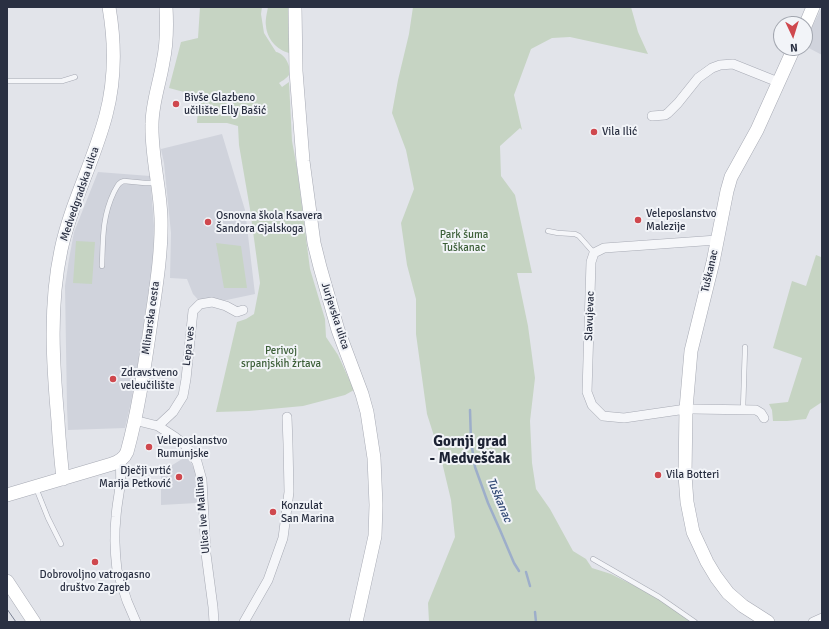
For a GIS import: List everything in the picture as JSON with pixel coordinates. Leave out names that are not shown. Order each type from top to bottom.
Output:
[{"type":"street","name":"Medvedgradska ulica","points":[[63,479],[53,356],[56,279],[67,225],[106,115],[112,61],[111,21],[109,7]]},
{"type":"street","name":"Mlinarska cesta","points":[[136,622],[127,601],[117,570],[115,538],[116,516],[121,473],[120,461],[127,452],[138,403],[158,272],[161,218],[152,143],[152,123],[154,105],[166,46],[166,7]]},
{"type":"street","name":"Jurjevska ulica","points":[[295,7],[296,71],[302,161],[314,243],[338,330],[360,388],[367,412],[374,458],[376,505],[375,536],[356,622]]},
{"type":"street","name":"Tuškanac","points":[[768,622],[743,606],[728,593],[707,562],[694,532],[687,502],[685,468],[686,409],[691,351],[731,177],[757,130],[790,56]]},
{"type":"street","points":[[652,116],[665,115],[668,113],[676,106],[698,78],[712,68],[720,65],[732,64],[778,82]]},
{"type":"street","points":[[594,253],[604,248],[717,240]]},
{"type":"street","name":"Slavujevac","points":[[594,253],[592,262],[587,392],[592,405],[603,416],[624,418],[686,409],[756,410],[761,413],[764,418]]},
{"type":"street","name":"Lepa ves","points":[[158,426],[173,412],[183,396],[193,311],[200,304],[212,302],[226,306],[237,312],[243,310]]},
{"type":"street","points":[[244,622],[268,580],[283,538],[289,492],[286,417]]},
{"type":"street","name":"Ulica Ive Mallina","points":[[134,420],[158,426],[175,437],[184,444],[197,462],[202,480],[206,554],[214,622]]},
{"type":"street","points":[[7,495],[120,461]]},
{"type":"street","points":[[7,581],[34,622]]},
{"type":"street","points":[[813,622],[822,618]]},
{"type":"lane","points":[[7,81],[62,82],[75,77]]},
{"type":"lane","points":[[102,266],[104,224],[110,201],[118,185],[122,181],[158,183]]},
{"type":"lane","points":[[548,231],[575,234],[579,236],[594,253]]},
{"type":"lane","points":[[743,410],[745,347]]},
{"type":"lane","points":[[36,486],[48,518],[61,544]]},
{"type":"lane","points":[[593,559],[659,597],[695,622]]},
{"type":"shaded area","points":[[822,7],[822,55],[813,50],[813,25]]},
{"type":"shaded area","name":"Osnovna škola Ksavera Šandora Gjalskoga","points":[[222,134],[245,210],[255,294],[203,305],[193,294],[187,279],[170,278],[171,233],[164,163],[161,149]]},
{"type":"shaded area","points":[[98,172],[150,176],[154,226],[153,264],[139,359],[125,428],[68,430],[65,286],[74,232]]},
{"type":"shaded area","name":"Dječji vrtić Marija Petković","points":[[187,456],[195,470],[197,503],[161,505],[161,472]]},
{"type":"green space","name":"Perivoj srpanjskih žrtava","points":[[200,7],[262,7],[261,14],[264,33],[276,52],[287,60],[290,71],[289,75],[279,83],[282,87],[289,82],[292,141],[310,269],[325,319],[326,337],[338,355],[354,390],[345,395],[303,406],[249,411],[216,412],[237,322],[254,314],[260,283],[250,209],[239,145],[238,126],[227,123],[197,123],[199,96],[169,88],[181,42],[198,38]]},
{"type":"green space","points":[[268,7],[288,7],[289,53],[277,47],[268,35],[266,16]]},
{"type":"green space","name":"Park šuma Tuškanac","points":[[413,7],[631,7],[638,32],[648,54],[570,37],[552,38],[531,49],[514,95],[522,130],[520,128],[500,146],[501,176],[515,195],[532,273],[517,273],[528,326],[535,378],[530,421],[532,463],[536,489],[550,509],[573,551],[586,559],[592,568],[611,574],[639,588],[692,622],[429,622],[428,603],[455,537],[451,500],[441,458],[427,414],[416,334],[416,299],[407,265],[401,223],[414,189],[406,150],[392,113],[409,34]]},
{"type":"green space","points":[[76,241],[95,242],[92,284],[73,283]]},
{"type":"green space","points":[[216,243],[241,246],[247,288],[224,288]]},
{"type":"green space","points":[[816,255],[821,257],[822,255],[822,402],[810,410],[806,419],[773,421],[772,410],[769,404],[788,402],[802,358],[773,348],[792,281],[806,286]]},
{"type":"waterway","name":"Tuškanac","points":[[470,410],[471,441],[475,467],[488,503],[514,563],[519,571]]},
{"type":"waterway","name":"Tuškanac","points":[[526,572],[530,586]]},
{"type":"waterway","name":"Tuškanac","points":[[535,612],[536,622]]},
{"type":"tram line","points":[[7,609],[16,622]]},
{"type":"place","name":"Bivše Glazbeno učilište Elly Bašić","points":[[176,104]]},
{"type":"place","name":"Vila Ilić","points":[[594,132]]},
{"type":"place","name":"Veleposlanstvo Malezije","points":[[638,220]]},
{"type":"place","name":"Osnovna škola Ksavera Šandora Gjalskoga","points":[[208,222]]},
{"type":"place","name":"Zdravstveno veleučilište","points":[[113,379]]},
{"type":"place","name":"Veleposlanstvo Rumunjske","points":[[149,447]]},
{"type":"place","name":"Vila Botteri","points":[[658,475]]},
{"type":"place","name":"Dječji vrtić Marija Petković","points":[[179,477]]},
{"type":"place","name":"Konzulat San Marina","points":[[273,512]]},
{"type":"place","name":"Dobrovoljno vatrogasno društvo Zagreb","points":[[95,562]]},
{"type":"district","name":"Gornji grad - Medveščak","points":[[470,450]]}]
